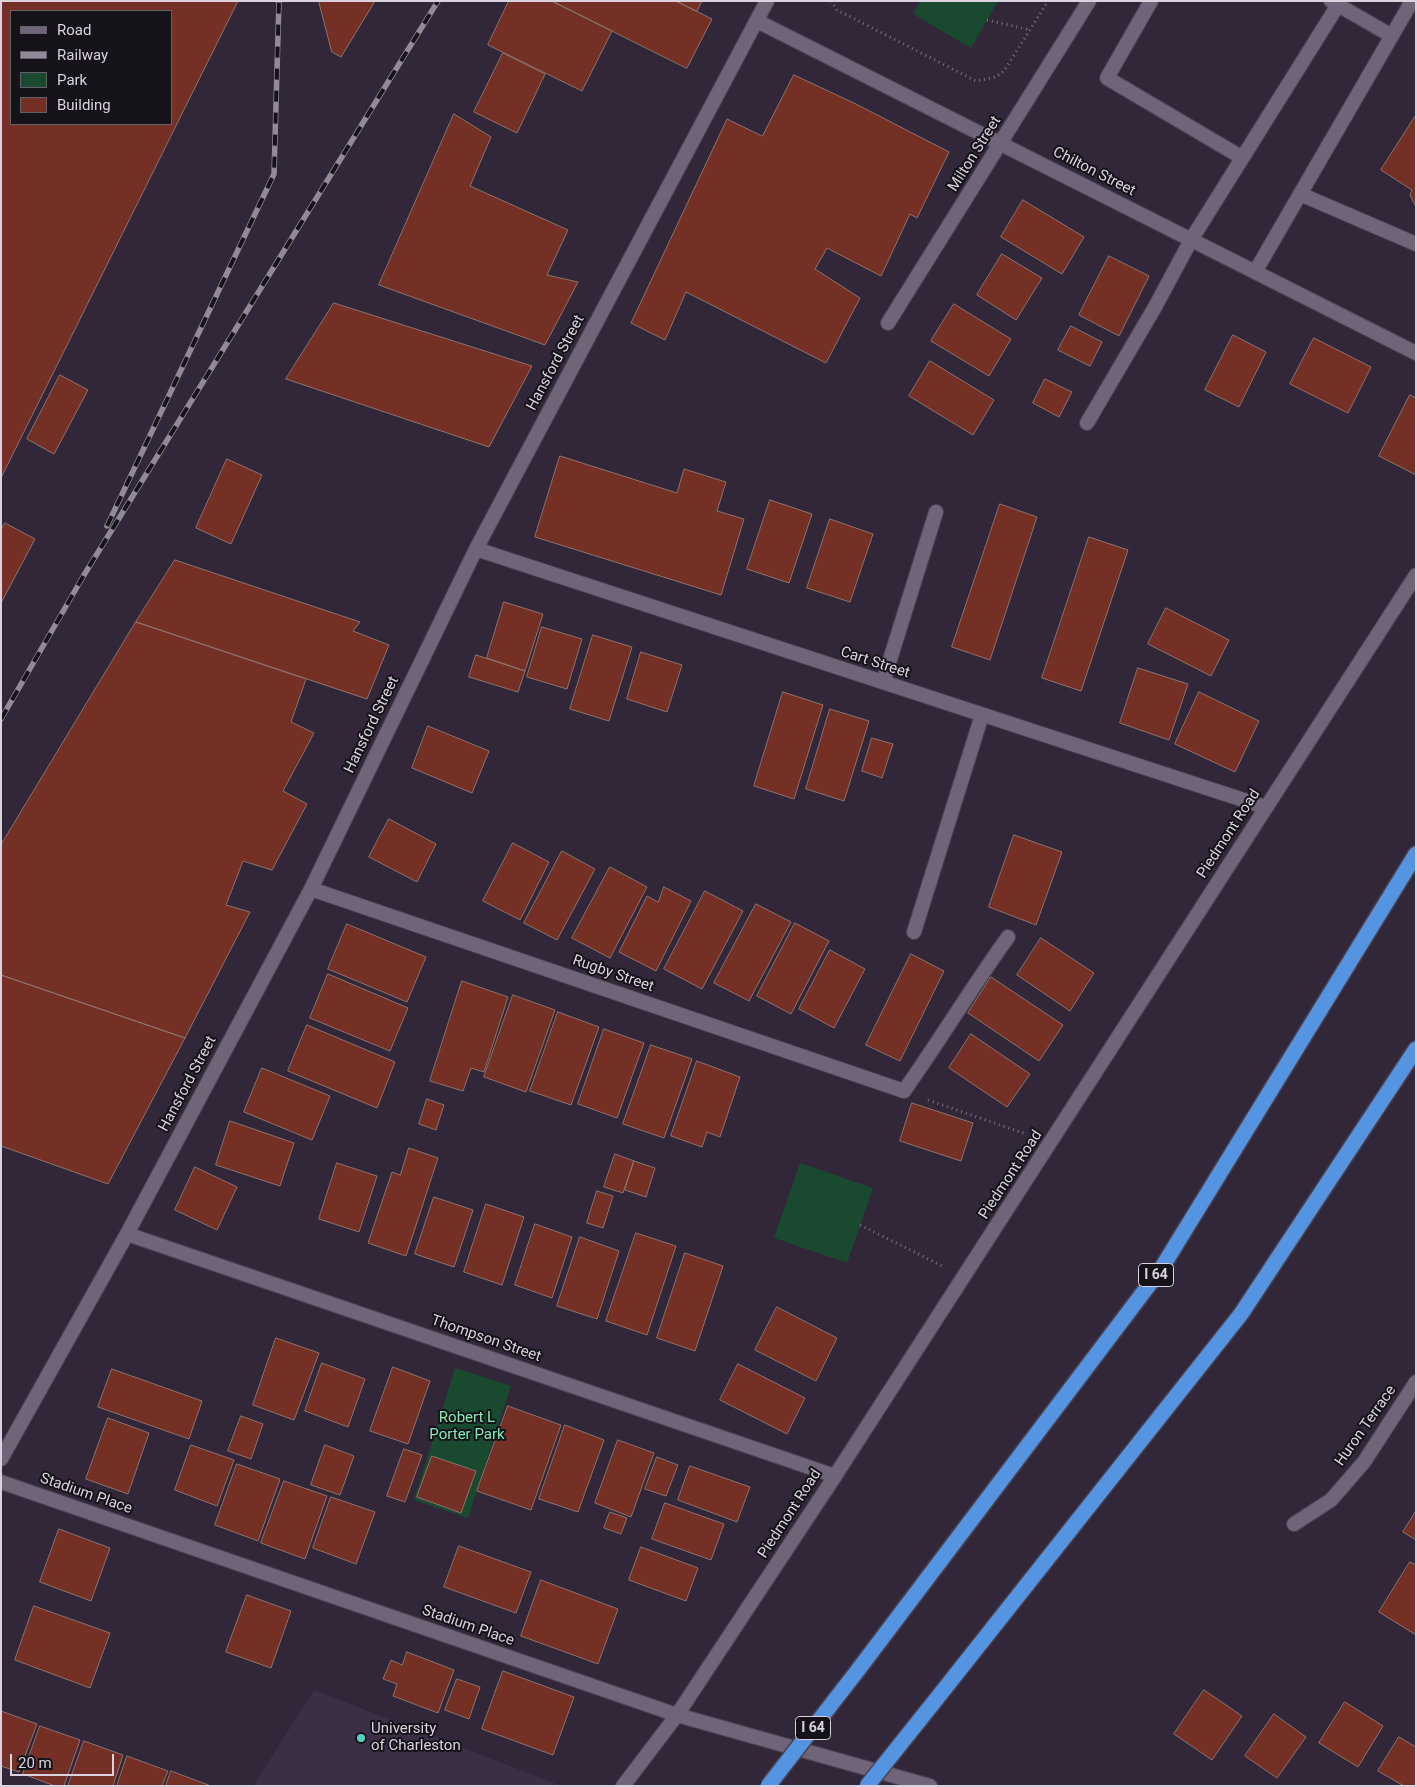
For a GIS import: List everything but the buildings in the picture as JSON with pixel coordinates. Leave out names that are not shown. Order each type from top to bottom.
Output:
[{"type":"highway","name":"I 64","points":[[768,1786],[858,1670],[1160,1269],[1416,854]]},
{"type":"highway","points":[[867,1786],[1241,1314],[1416,1049]]},
{"type":"street","name":"Hansford Street","points":[[1,1459],[127,1234],[310,889],[476,549],[767,1]]},
{"type":"street","name":"Milton Street","points":[[888,323],[1089,1]]},
{"type":"street","points":[[1151,1],[1107,78],[1241,157]]},
{"type":"street","points":[[1255,272],[1412,1]]},
{"type":"street","points":[[1088,423],[1191,240],[1334,3],[1392,36]]},
{"type":"street","name":"Chilton Street","points":[[757,21],[1416,353]]},
{"type":"street","points":[[1300,194],[1416,244]]},
{"type":"street","points":[[883,682],[936,512]]},
{"type":"street","name":"Cart Street","points":[[476,549],[1265,807]]},
{"type":"street","name":"Piedmont Road","points":[[623,1786],[677,1715],[835,1476],[1416,575]]},
{"type":"street","points":[[914,932],[982,715]]},
{"type":"street","name":"Rugby Street","points":[[310,889],[904,1091]]},
{"type":"street","points":[[904,1091],[948,1029],[974,985],[1008,937]]},
{"type":"street","name":"Thompson Street","points":[[127,1234],[835,1476]]},
{"type":"street","name":"Huron Terrace","points":[[1294,1524],[1331,1500],[1364,1462],[1416,1382]]},
{"type":"street","name":"Stadium Place","points":[[1,1482],[677,1715],[930,1786]]},
{"type":"path","points":[[831,1],[837,10],[976,81],[996,77],[1004,71],[1048,1]]},
{"type":"path","points":[[987,20],[1030,30]]},
{"type":"path","points":[[904,1091],[1028,1135]]},
{"type":"path","points":[[860,1225],[900,1243],[909,1250],[942,1266]]},
{"type":"shaded area","name":"University of Charleston","points":[[314,1690],[562,1786],[253,1786]]},
{"type":"green space","points":[[920,1],[998,1],[971,48],[913,14]]},
{"type":"green space","points":[[800,1163],[873,1188],[847,1263],[774,1238]]},
{"type":"green space","name":"Robert L Porter Park","points":[[455,1368],[511,1386],[468,1518],[414,1500]]},
{"type":"railway","points":[[107,526],[274,174],[279,1]]},
{"type":"railway","points":[[1,719],[84,575],[438,1]]},
{"type":"place","name":"University of Charleston","points":[[361,1738]]}]
